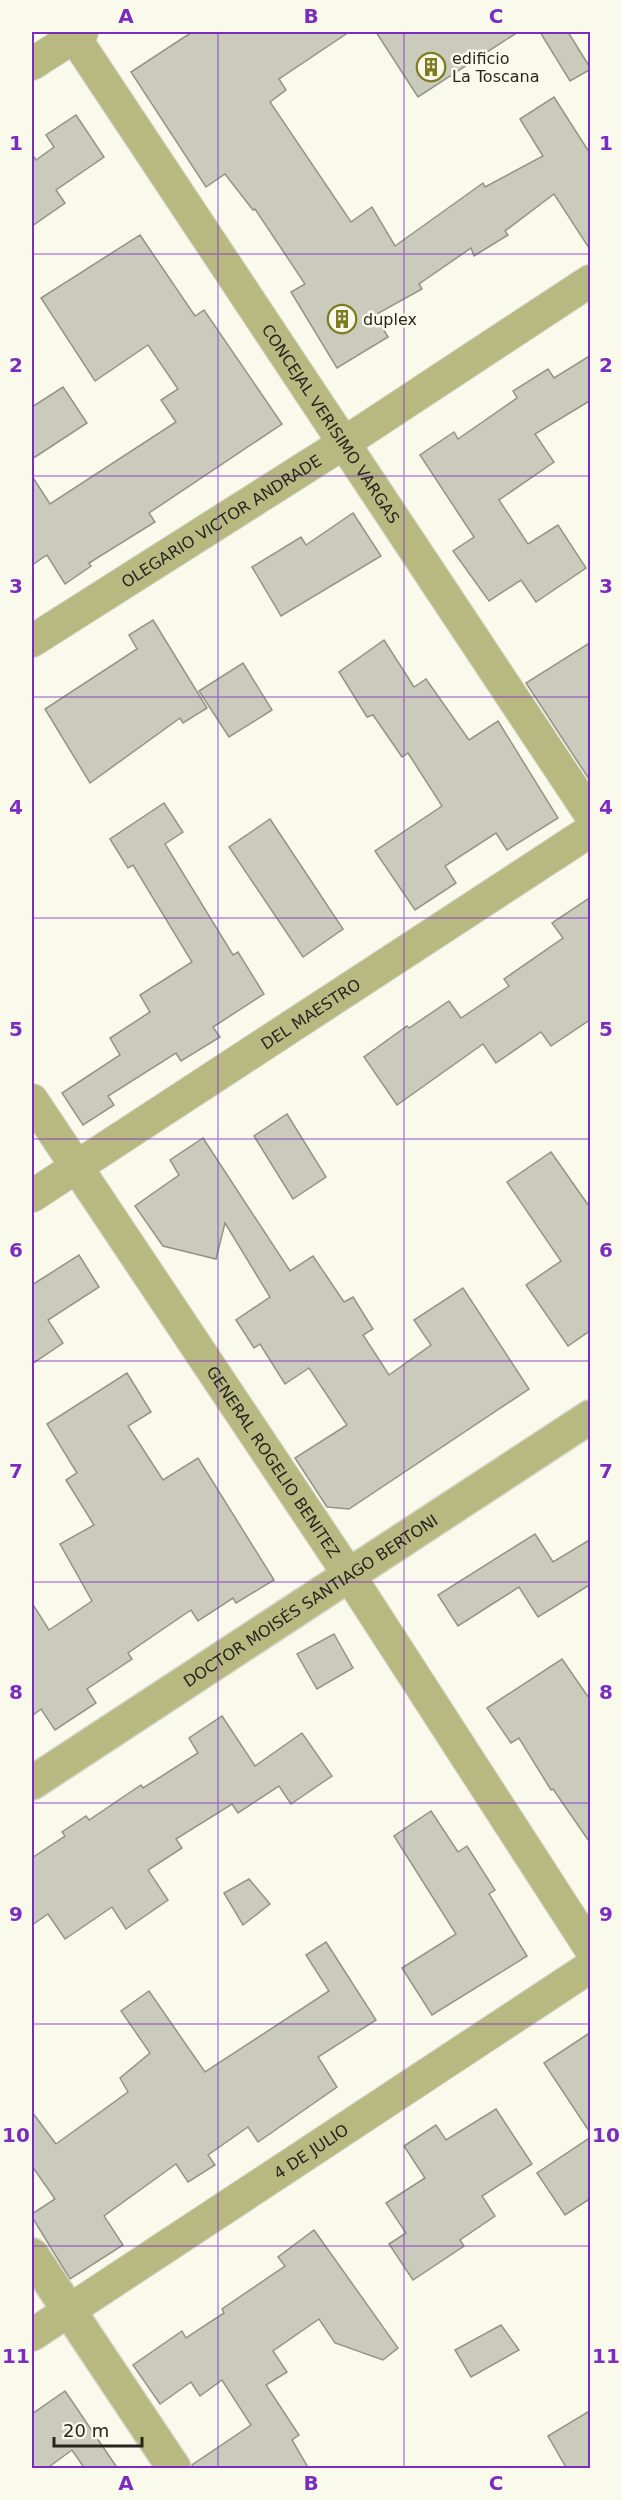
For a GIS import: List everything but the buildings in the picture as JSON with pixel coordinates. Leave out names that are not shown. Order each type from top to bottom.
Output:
[{"type":"street","points":[[32,64],[76,33]]},
{"type":"street","name":"CONCEJAL VERISIMO VARGAS","points":[[76,33],[344,443],[591,814]]},
{"type":"street","name":"OLEGARIO VICTOR ANDRADE","points":[[32,641],[344,443],[591,281]]},
{"type":"street","name":"DEL MAESTRO","points":[[32,1196],[591,831]]},
{"type":"street","name":"GENERAL ROGELIO BENITEZ","points":[[32,1100],[349,1575],[591,1948]]},
{"type":"street","name":"DOCTOR MOISÉS SANTIAGO BERTONI","points":[[32,1783],[591,1418]]},
{"type":"street","name":"4 DE JULIO","points":[[32,2335],[591,1967]]},
{"type":"street","points":[[32,2255],[174,2469]]},
{"type":"place","name":"edificio La Toscana","points":[[431,67]]},
{"type":"place","name":"duplex","points":[[342,319]]}]
